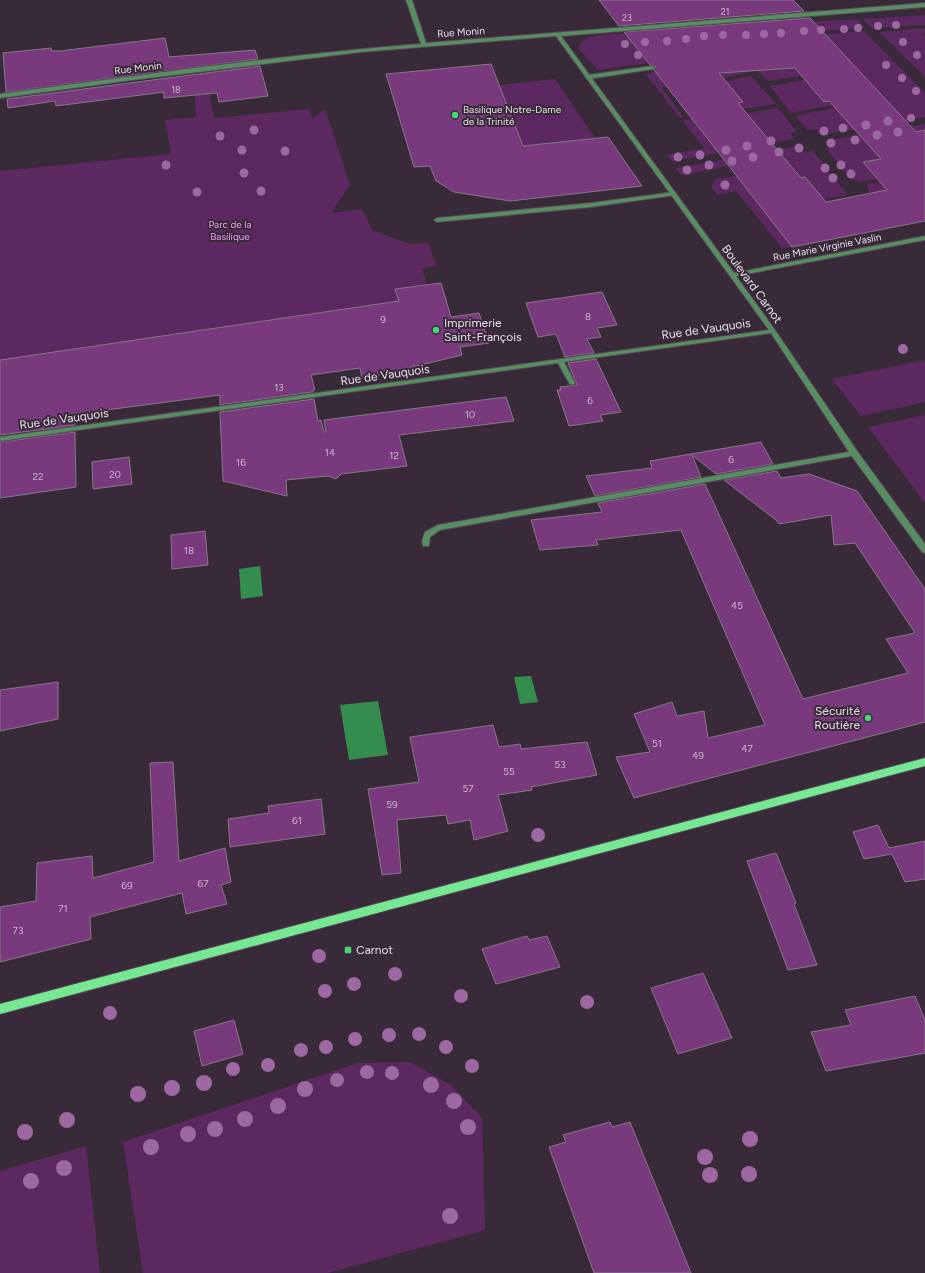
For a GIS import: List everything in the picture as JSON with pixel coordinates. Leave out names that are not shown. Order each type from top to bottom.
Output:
[{"type":"main road","points":[[0,1009],[925,762]]},
{"type":"street","points":[[409,0],[424,44]]},
{"type":"street","name":"Rue Monin","points":[[0,96],[133,78],[424,44],[925,5]]},
{"type":"street","name":"Boulevard Carnot","points":[[557,34],[773,331],[854,452],[925,550]]},
{"type":"street","points":[[588,77],[652,68]]},
{"type":"street","points":[[437,220],[590,205],[674,194]]},
{"type":"street","name":"Rue Marie Virginie Vaslin","points":[[732,275],[925,238]]},
{"type":"street","name":"Rue de Vauquois","points":[[0,439],[773,331]]},
{"type":"street","points":[[560,361],[572,383]]},
{"type":"street","points":[[426,544],[424,540],[426,536],[438,528],[854,452]]},
{"type":"green space","points":[[925,15],[925,25],[872,28],[863,19]]},
{"type":"green space","points":[[857,19],[865,28],[720,39],[747,73],[710,80],[706,75],[727,72],[649,63],[598,70],[578,48],[580,43],[584,40],[599,35]]},
{"type":"green space","points":[[925,28],[925,33],[923,34],[925,36],[925,77],[879,32]]},
{"type":"green space","points":[[864,31],[925,93],[925,117],[820,135],[815,129],[808,130],[795,116],[835,108],[849,123],[899,114],[831,40],[742,46],[763,61],[771,70],[807,67],[806,75],[767,81],[732,42]]},
{"type":"green space","points":[[656,72],[667,86],[662,88],[683,117],[679,117],[646,74]]},
{"type":"green space","name":"Parc de la Basilique","points":[[206,75],[214,118],[309,109],[312,119],[325,109],[350,185],[331,213],[362,209],[372,230],[409,244],[428,242],[436,266],[422,268],[427,285],[395,289],[399,301],[0,360],[0,171],[171,154],[165,120],[196,117],[195,92]]},
{"type":"green space","points":[[751,76],[776,104],[743,109],[738,103],[743,102],[717,83]]},
{"type":"green space","points":[[555,79],[595,138],[523,146],[499,85]]},
{"type":"green space","points":[[809,79],[832,105],[791,113],[770,86]]},
{"type":"green space","points":[[778,108],[797,132],[790,133],[794,139],[672,161],[666,155],[704,148],[682,120],[692,119],[714,147],[767,137],[747,113]]},
{"type":"green space","points":[[925,124],[925,140],[882,159],[863,162],[878,179],[860,182],[851,179],[826,148],[830,148],[824,141]]},
{"type":"green space","points":[[799,146],[804,152],[813,151],[848,195],[819,200],[816,190],[806,177],[801,178],[783,156],[681,175],[676,168]]},
{"type":"green space","points":[[737,176],[792,247],[782,248],[736,191],[717,195],[711,186],[716,179]]},
{"type":"green space","points":[[880,182],[888,190],[877,206],[895,227],[892,228],[872,204],[867,184]]},
{"type":"green space","points":[[925,360],[925,402],[861,416],[832,379]]},
{"type":"green space","points":[[925,415],[925,503],[868,427]]},
{"type":"green space","points":[[410,1062],[451,1085],[482,1118],[485,1230],[328,1273],[143,1273],[123,1142],[358,1063]]},
{"type":"green space","points":[[86,1146],[100,1273],[0,1273],[0,1171]]},
{"type":"shaded area","points":[[260,566],[263,596],[241,599],[239,569]]},
{"type":"shaded area","points":[[531,676],[538,702],[520,704],[514,677]]},
{"type":"shaded area","points":[[378,701],[388,755],[349,760],[340,705]]},
{"type":"building","points":[[599,0],[793,0],[804,11],[619,26]]},
{"type":"building","points":[[810,18],[916,132],[925,130],[925,221],[792,247],[654,70],[656,67],[650,65],[624,32]],"holes":[[[795,68],[824,102],[829,101],[881,159],[863,162],[887,190],[826,202],[805,177],[801,178],[738,103],[743,102],[719,73]]]},
{"type":"building","points":[[165,38],[169,57],[255,50],[258,59],[6,92],[3,53],[51,48],[52,51],[60,51]]},
{"type":"building","name":"Basilique Notre-Dame de la Trinité","points":[[491,64],[523,146],[608,137],[642,186],[510,201],[454,192],[436,181],[430,166],[414,167],[386,74]]},
{"type":"building","points":[[260,66],[268,96],[219,102],[217,93],[164,98],[164,92],[56,106],[55,101],[8,108],[7,99]]},
{"type":"building","points":[[441,283],[451,317],[479,313],[489,343],[460,347],[462,355],[362,379],[360,368],[311,375],[315,390],[312,392],[220,405],[220,395],[75,414],[75,425],[0,435],[0,360],[399,301],[395,289]]},
{"type":"building","points":[[602,292],[617,325],[597,328],[601,337],[587,339],[594,353],[565,357],[556,334],[538,337],[526,303]]},
{"type":"building","points":[[596,359],[621,412],[600,415],[603,421],[569,426],[557,390],[561,390],[560,387],[577,385],[568,363]]},
{"type":"building","points":[[506,397],[514,421],[399,435],[407,466],[341,474],[336,479],[328,476],[286,480],[287,496],[223,481],[220,412],[314,399],[318,421],[321,420],[324,432],[326,432],[324,420]]},
{"type":"building","points":[[75,432],[76,487],[0,498],[0,442]]},
{"type":"building","points":[[761,442],[773,464],[716,474],[692,455],[701,477],[595,496],[586,476],[652,468],[650,461]]},
{"type":"building","points":[[129,457],[132,484],[93,489],[92,462]]},
{"type":"building","points":[[777,471],[781,478],[809,474],[857,491],[925,589],[925,722],[634,798],[616,757],[650,752],[634,714],[672,702],[677,716],[704,711],[708,738],[765,725],[681,530],[596,540],[598,545],[540,550],[531,520],[602,512],[598,503],[705,484],[803,699],[908,673],[886,639],[915,633],[855,543],[834,545],[831,515],[779,524],[776,520],[724,480]]},
{"type":"building","points":[[205,531],[208,565],[172,569],[171,535]]},
{"type":"building","points":[[58,682],[58,719],[0,731],[0,690]]},
{"type":"building","points":[[493,725],[499,747],[520,744],[521,749],[587,742],[597,775],[531,787],[532,790],[498,795],[508,831],[474,840],[470,820],[448,824],[446,815],[397,820],[401,873],[382,875],[368,789],[419,782],[410,737]]},
{"type":"building","points":[[173,762],[179,861],[225,848],[231,882],[221,885],[227,904],[186,914],[182,893],[90,917],[91,939],[0,962],[0,907],[36,901],[37,863],[92,856],[93,878],[154,862],[150,763]]},
{"type":"building","points":[[321,799],[325,834],[230,847],[228,819],[269,813],[268,806]]},
{"type":"building","points":[[878,825],[889,848],[925,841],[925,879],[905,882],[892,854],[864,859],[853,832]]},
{"type":"building","points":[[776,853],[796,903],[794,904],[817,965],[788,970],[747,861]]},
{"type":"building","points":[[527,936],[529,940],[547,936],[560,967],[496,984],[482,949]]},
{"type":"building","points":[[703,973],[732,1038],[678,1054],[651,988]]},
{"type":"building","points":[[915,996],[925,1020],[925,1053],[826,1071],[811,1032],[851,1025],[845,1010]]},
{"type":"building","points":[[234,1020],[243,1054],[202,1066],[194,1031]]},
{"type":"building","points":[[610,1122],[612,1127],[630,1122],[691,1273],[594,1273],[549,1147],[566,1142],[563,1135]]},
{"type":"place","name":"Basilique Notre-Dame de la Trinité","points":[[455,115]]},
{"type":"place","name":"Imprimerie Saint-François","points":[[436,330]]},
{"type":"place","name":"Sécurité Routière","points":[[868,718]]},
{"type":"place","name":"Carnot","points":[[348,950]]}]
